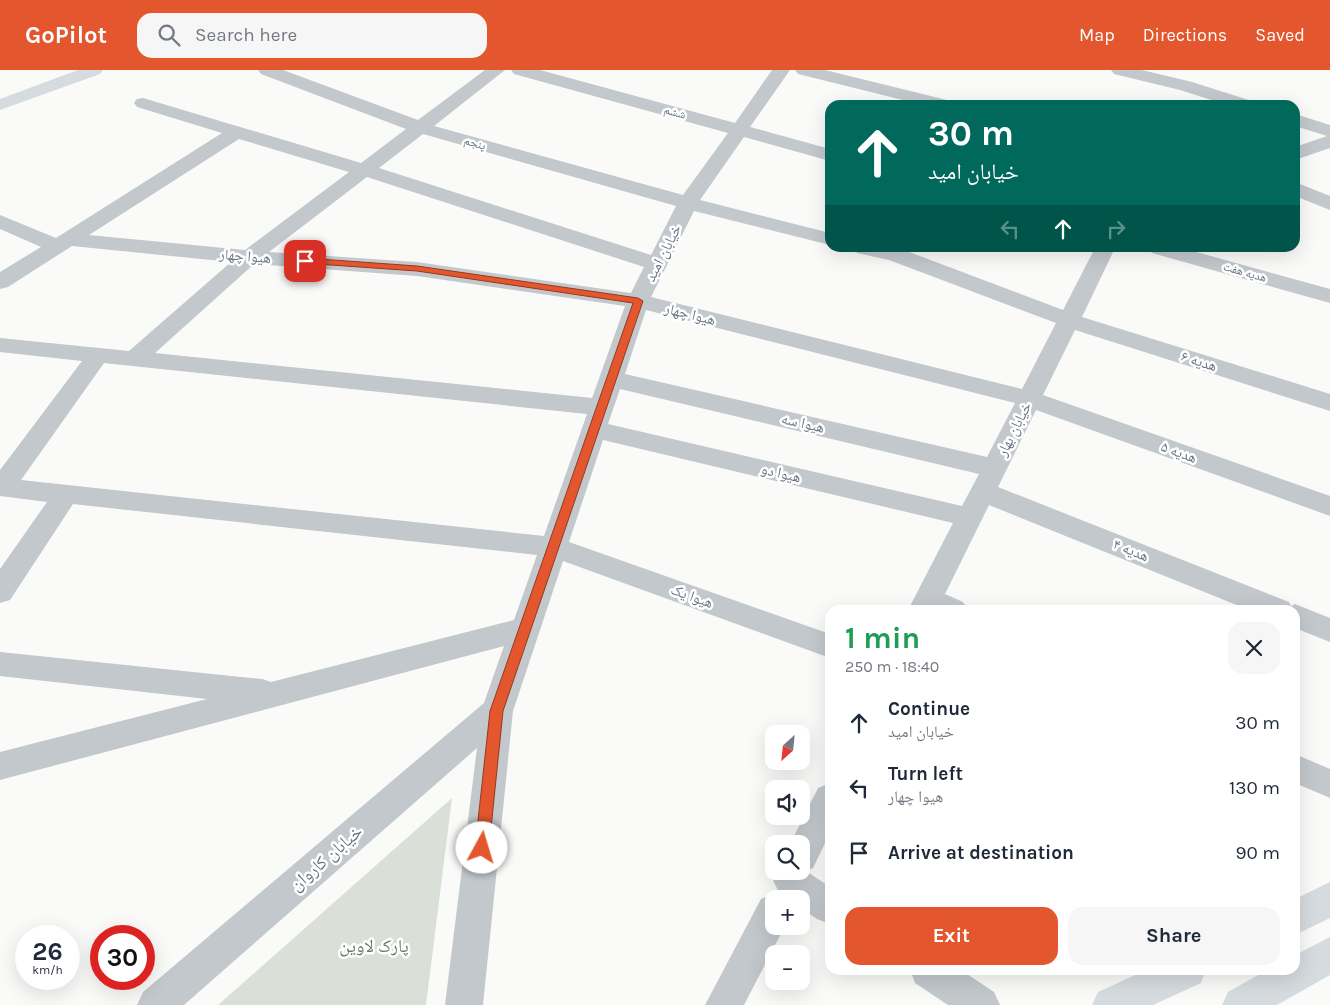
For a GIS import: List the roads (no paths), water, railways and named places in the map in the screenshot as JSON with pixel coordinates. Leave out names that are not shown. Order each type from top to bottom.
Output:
[{"type":"main road","points":[[0,105],[94,70]]},
{"type":"main road","points":[[1300,915],[1330,899]]},
{"type":"main road","points":[[1300,972],[1330,955]]},
{"type":"main road","points":[[1111,1005],[1177,975]]},
{"type":"main road","points":[[1241,1005],[1294,975]]},
{"type":"street","name":"پنجم","points":[[267,70],[421,128],[688,203],[825,238]]},
{"type":"street","points":[[135,358],[249,257],[496,70]]},
{"type":"street","name":"ششم","points":[[520,70],[825,154]]},
{"type":"street","name":"خیابان امید","points":[[464,1005],[497,711],[638,301],[688,203],[781,70]]},
{"type":"street","points":[[804,70],[926,100]]},
{"type":"street","points":[[1120,70],[1187,85],[1231,100]]},
{"type":"street","points":[[143,103],[364,170],[657,264]]},
{"type":"street","points":[[1300,122],[1330,131]]},
{"type":"street","points":[[0,282],[236,132]]},
{"type":"street","points":[[1300,152],[1330,141]]},
{"type":"street","points":[[1300,190],[1330,204]]},
{"type":"street","name":"هیوا چهار","points":[[0,221],[62,242],[417,269],[638,301],[1028,399]]},
{"type":"street","name":"هدیه ۶","points":[[883,252],[896,255],[1068,320],[1330,403]]},
{"type":"street","name":"خیابان بهار","points":[[935,605],[969,517],[1103,252]]},
{"type":"street","name":"هدیه هفت","points":[[1174,252],[1330,296]]},
{"type":"street","name":"هیوا دو","points":[[0,345],[135,358],[598,418],[969,517]]},
{"type":"street","points":[[1,487],[99,354]]},
{"type":"street","name":"هیوا سه","points":[[611,379],[988,479]]},
{"type":"street","name":"هدیه ۵","points":[[1028,399],[1330,506]]},
{"type":"street","name":"هدیه ۴","points":[[988,479],[1268,605]]},
{"type":"street","name":"هیوا یک","points":[[1,487],[554,547],[825,644]]},
{"type":"street","points":[[0,592],[66,494]]},
{"type":"street","points":[[1300,618],[1330,630]]},
{"type":"street","points":[[0,766],[525,629]]},
{"type":"street","points":[[0,664],[278,693]]},
{"type":"street","name":"خیابان کاروان","points":[[156,1005],[497,711]]},
{"type":"street","points":[[1300,770],[1330,784]]},
{"type":"street","points":[[724,1005],[788,884],[825,808]]},
{"type":"street","points":[[788,884],[825,903]]},
{"type":"street","points":[[936,975],[981,1005]]},
{"type":"park label","name":"پارک لاوین","points":[[374,946]]}]
